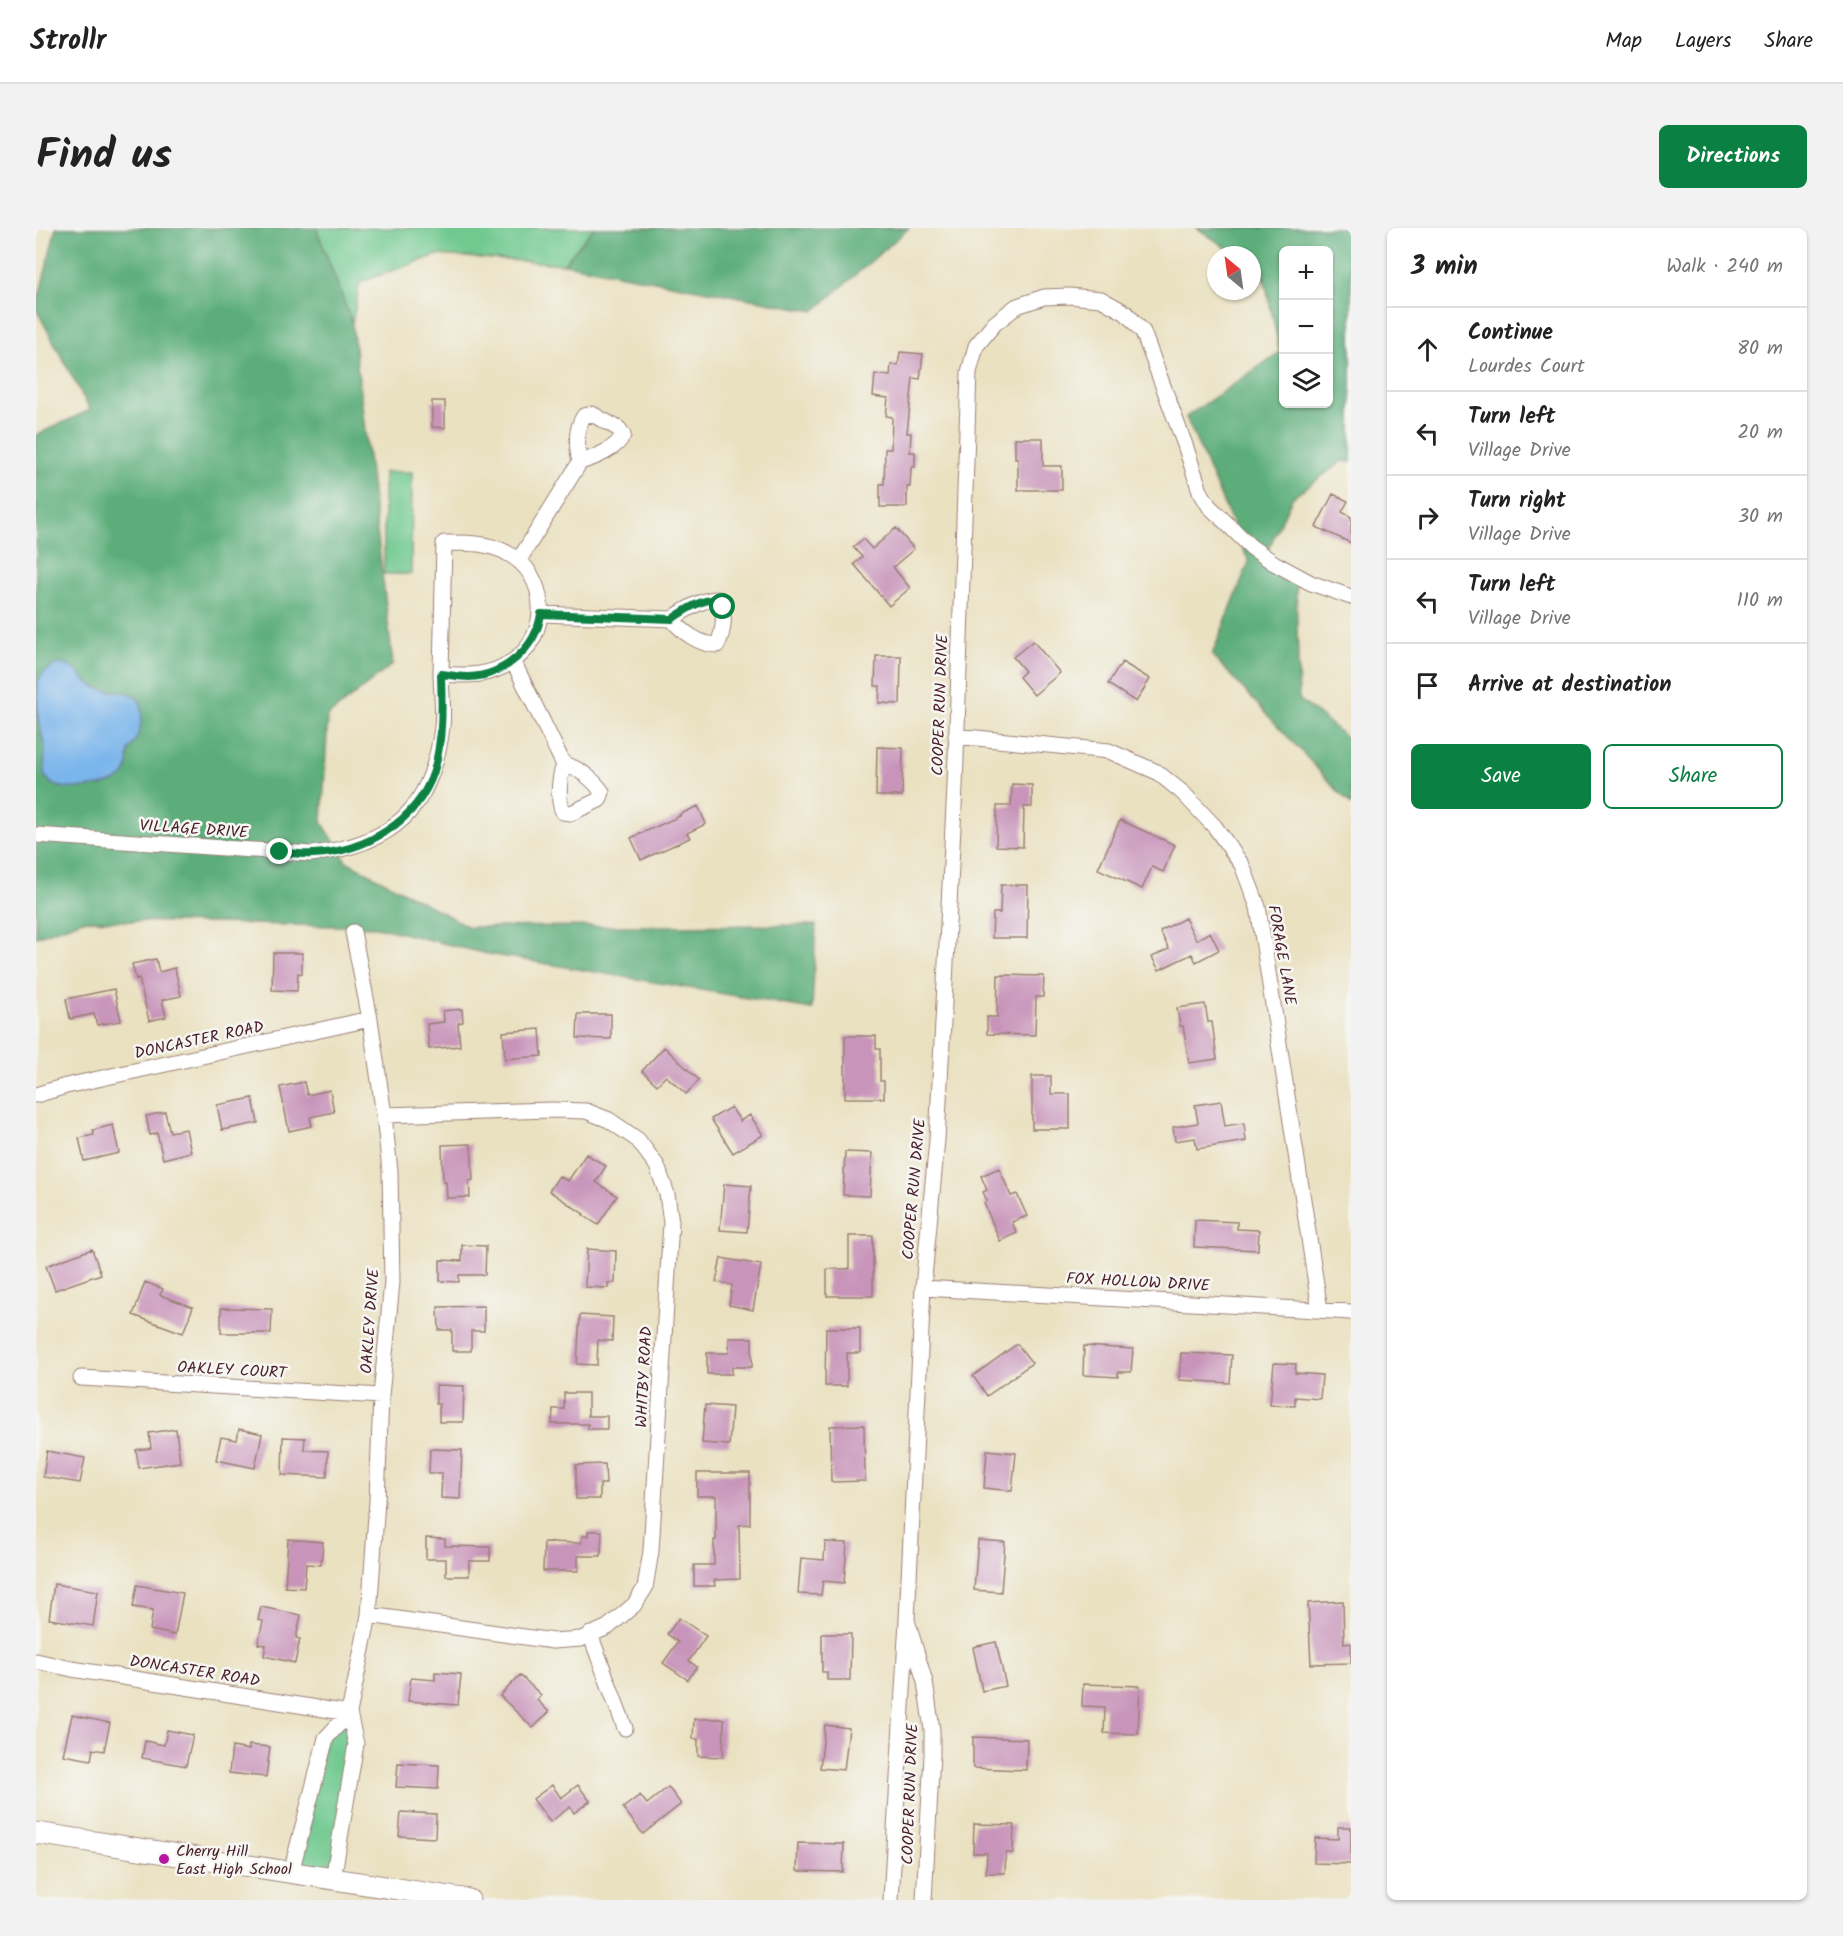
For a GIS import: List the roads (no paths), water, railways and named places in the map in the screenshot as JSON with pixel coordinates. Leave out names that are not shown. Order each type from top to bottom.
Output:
[{"type":"street","name":"COOPER RUN DRIVE","points":[[891,1900],[923,1288],[937,1140],[957,736],[969,372],[976,346],[994,324],[1017,306],[1044,297],[1069,296],[1101,299],[1126,313],[1143,332],[1200,491],[1209,506],[1251,547],[1274,563],[1311,583],[1351,597]]},
{"type":"street","points":[[441,674],[470,677],[483,675],[513,661],[528,645],[539,623],[540,600],[531,575],[519,560],[580,462]]},
{"type":"street","name":"VILLAGE DRIVE","points":[[36,835],[311,855],[341,851],[376,839],[402,819],[421,799],[434,771],[442,726],[444,543],[485,545],[509,553],[519,560]]},
{"type":"street","points":[[541,614],[672,619]]},
{"type":"street","points":[[513,661],[564,765]]},
{"type":"street","name":"FORAGE LANE","points":[[957,736],[1109,751],[1157,772],[1183,793],[1215,827],[1242,866],[1258,907],[1320,1310]]},
{"type":"street","name":"OAKLEY DRIVE","points":[[349,1713],[369,1615],[377,1502],[381,1396],[392,1282],[390,1171],[384,1115],[370,1019],[353,932]]},
{"type":"street","name":"DONCASTER ROAD","points":[[36,1095],[66,1086],[370,1019]]},
{"type":"street","name":"WHITBY ROAD","points":[[369,1615],[553,1641],[581,1639],[608,1627],[634,1605],[645,1588],[651,1551],[670,1222],[666,1194],[657,1166],[638,1140],[609,1120],[586,1111],[384,1115]]},
{"type":"street","name":"FOX HOLLOW DRIVE","points":[[923,1288],[1351,1312]]},
{"type":"street","name":"OAKLEY COURT","points":[[81,1378],[381,1396]]},
{"type":"street","name":"COOPER RUN DRIVE","points":[[907,1620],[925,1682],[932,1730],[924,1900]]},
{"type":"street","points":[[590,1634],[626,1728]]},
{"type":"street","name":"DONCASTER ROAD","points":[[36,1660],[72,1669],[349,1713]]},
{"type":"street","points":[[291,1872],[326,1738],[349,1713]]},
{"type":"street","points":[[333,1879],[357,1744],[349,1713]]},
{"type":"street","points":[[36,1833],[469,1900]]},
{"type":"water","points":[[57,664],[71,667],[95,687],[126,692],[135,696],[141,704],[139,731],[129,751],[126,772],[116,781],[99,786],[69,788],[54,785],[44,775],[45,749],[38,716],[38,681],[44,672]]},
{"type":"place","name":"Cherry Hill East High School","points":[[164,1859]]}]
